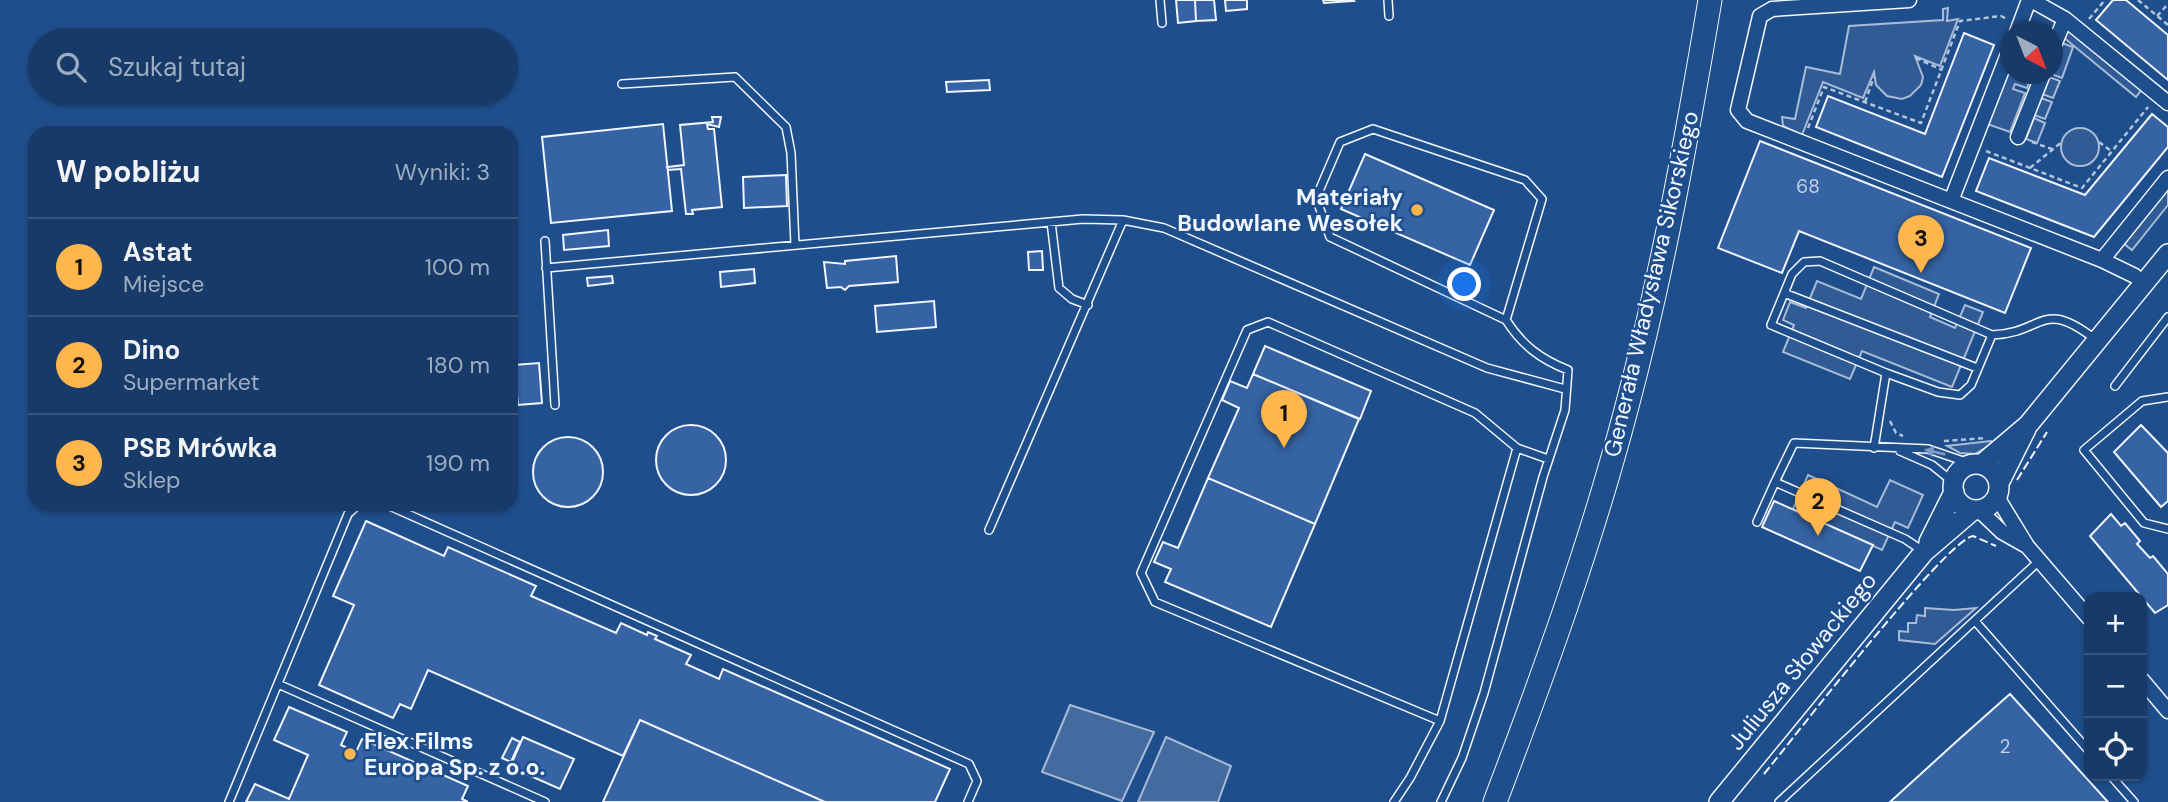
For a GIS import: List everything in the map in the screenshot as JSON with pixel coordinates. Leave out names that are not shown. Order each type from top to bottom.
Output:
[{"type":"main road","name":"Generała Władysława Sikorskiego","points":[[1495,802],[1547,664],[1627,407],[1661,263],[1710,0]]},
{"type":"street","points":[[1909,0],[1772,9],[1760,16],[1738,110],[1747,121],[2102,260],[2139,279]]},
{"type":"street","points":[[2021,21],[2030,0],[2065,19],[2163,99]]},
{"type":"street","points":[[2063,24],[2065,19]]},
{"type":"street","points":[[1951,201],[2000,77]]},
{"type":"street","points":[[2018,137],[2039,84]]},
{"type":"street","points":[[2102,260],[2168,178]]},
{"type":"street","points":[[2027,546],[2002,532],[1976,510],[1959,502],[1954,487],[1960,470],[1977,464],[2028,425],[2097,341],[2139,279],[2168,254]]},
{"type":"street","points":[[1976,510],[1993,503],[2028,425]]},
{"type":"street","points":[[1977,464],[1993,470],[1998,490],[2027,546],[2084,612]]},
{"type":"street","name":"Juliusza Słowackiego","points":[[1924,552],[1954,487]]},
{"type":"street","name":"Juliusza Słowackiego","points":[[1719,802],[1924,552],[1976,510]]},
{"type":"street","points":[[2147,686],[2168,711]]},
{"type":"lane","points":[[1160,0],[1162,23]]},
{"type":"lane","points":[[1388,0],[1389,16]]},
{"type":"lane","points":[[622,84],[735,77],[786,127],[791,153],[795,245]]},
{"type":"lane","points":[[1441,802],[1474,727],[1548,459],[1565,410],[1568,370],[1548,362],[1520,342],[1506,320],[1330,237],[1316,198],[1340,142],[1373,129],[1525,180],[1542,199],[1506,320]]},
{"type":"lane","points":[[546,268],[1051,222],[1123,220],[1164,228],[1487,368],[1565,389]]},
{"type":"lane","points":[[989,530],[1123,220]]},
{"type":"lane","points":[[1051,222],[1059,288],[1072,299],[1088,305]]},
{"type":"lane","points":[[545,241],[555,405]]},
{"type":"lane","points":[[1992,335],[1967,390],[1956,396],[1886,373],[1771,325],[1792,274],[1804,262],[1820,261],[1992,335],[2058,318],[2078,325],[2097,341]]},
{"type":"lane","points":[[1784,293],[1977,368]]},
{"type":"lane","points":[[2115,386],[2168,317]]},
{"type":"lane","points":[[1440,721],[1155,602],[1141,573],[1247,330],[1268,323],[1475,413],[1517,448],[1548,459]]},
{"type":"lane","points":[[1874,448],[1886,373]]},
{"type":"lane","points":[[2168,397],[2141,401],[2084,450],[2144,523],[2168,528]]},
{"type":"lane","points":[[1757,522],[1794,443],[1928,449],[1977,464]]},
{"type":"lane","points":[[1394,802],[1440,721],[1517,448]]},
{"type":"lane","points":[[1897,449],[1932,465],[1954,487]]},
{"type":"lane","points":[[1775,482],[1905,539],[1924,552]]},
{"type":"lane","points":[[229,802],[351,511]]},
{"type":"lane","points":[[401,511],[968,764],[977,781],[968,802]]},
{"type":"lane","points":[[1779,802],[2040,560]]},
{"type":"lane","points":[[1975,621],[2084,745]]},
{"type":"lane","points":[[278,684],[545,802]]},
{"type":"lane","points":[[2115,781],[2134,802]]},
{"type":"path","points":[[2078,31],[2105,0]]},
{"type":"path","points":[[2138,0],[2168,25]]},
{"type":"path","points":[[2157,16],[2168,4]]},
{"type":"path","points":[[1802,143],[1824,87],[1921,123],[1960,21],[2001,16],[2008,21]]},
{"type":"path","points":[[1916,58],[1942,70]]},
{"type":"path","points":[[1865,102],[1874,77]]},
{"type":"path","points":[[1973,145],[2082,188],[2112,151],[2163,99]]},
{"type":"path","points":[[2029,168],[2063,141]]},
{"type":"path","points":[[2099,142],[2112,151]]},
{"type":"path","points":[[1878,419],[1891,421],[1896,433],[1913,438]]},
{"type":"path","points":[[1934,442],[1992,438]]},
{"type":"shaded area","points":[[1948,8],[1947,21],[1958,19],[1940,66],[1915,56],[1923,77],[1921,85],[1910,96],[1902,99],[1887,96],[1876,85],[1874,72],[1863,98],[1823,82],[1802,135],[1783,126],[1782,117],[1795,119],[1806,67],[1840,74],[1849,26],[1943,20],[1943,9]]},
{"type":"shaded area","points":[[2071,28],[2143,88],[2136,97],[2063,37]]},
{"type":"shaded area","points":[[2063,43],[2073,47],[2063,75]]},
{"type":"shaded area","points":[[2002,84],[2015,84],[2013,89],[2025,93],[2010,132],[1987,124]]},
{"type":"shaded area","points":[[2046,84],[2059,84],[2053,98],[2042,94]]},
{"type":"shaded area","points":[[2041,98],[2052,102],[2045,119],[2034,115]]},
{"type":"shaded area","points":[[2034,118],[2045,123],[2037,143],[2026,139]]},
{"type":"shaded area","points":[[2080,128],[2093,134],[2099,147],[2093,160],[2080,166],[2067,160],[2061,147],[2067,134]]},
{"type":"shaded area","points":[[2168,187],[2168,205],[2132,250],[2123,243]]},
{"type":"shaded area","points":[[1874,267],[1939,294],[1930,317],[1955,328],[1965,305],[1983,312],[1952,387],[1862,351],[1850,379],[1783,352],[1794,325],[1783,320],[1790,302],[1806,308],[1817,281],[1861,299]]},
{"type":"shaded area","points":[[1991,441],[1994,443],[1975,454],[1960,453],[1947,446]]},
{"type":"shaded area","points":[[1808,475],[1877,507],[1890,480],[1923,495],[1908,528],[1895,522],[1882,550],[1793,509]]},
{"type":"shaded area","points":[[1925,608],[1976,608],[1935,644],[1899,640],[1899,631],[1908,632],[1908,623],[1916,623],[1917,615],[1925,616]]},
{"type":"shaded area","points":[[1070,705],[1154,732],[1122,801],[1042,772]]},
{"type":"shaded area","points":[[1166,737],[1231,766],[1218,802],[1138,802]]},
{"type":"building","points":[[1176,0],[1195,0],[1196,21],[1178,23]]},
{"type":"building","points":[[1195,0],[1214,0],[1216,20],[1196,21]]},
{"type":"building","points":[[1225,0],[1247,0],[1247,9],[1226,11]]},
{"type":"building","points":[[1323,0],[1353,0],[1354,1],[1324,3]]},
{"type":"building","points":[[2113,0],[2126,0],[2168,35],[2168,80],[2096,20]]},
{"type":"building","points":[[1964,33],[1994,45],[1942,177],[1816,127],[1828,96],[1925,134]]},
{"type":"building","points":[[989,80],[990,90],[947,92],[946,82]]},
{"type":"building","points":[[2152,114],[2168,127],[2168,147],[2094,237],[1976,191],[1989,158],[2085,195]]},
{"type":"building","points":[[712,117],[721,117],[719,127],[707,124],[708,129],[714,129],[722,207],[692,210],[693,214],[686,214],[681,169],[668,170],[667,167],[684,165],[680,125],[713,122]]},
{"type":"building","points":[[663,124],[672,211],[551,223],[542,137]]},
{"type":"building","points":[[1760,141],[2031,248],[2005,313],[1799,231],[1782,273],[1718,248]]},
{"type":"building","name":"Materiały Budowlane Wesołek","points":[[1365,154],[1494,210],[1470,265],[1341,209]]},
{"type":"building","points":[[786,175],[787,206],[744,208],[743,177]]},
{"type":"building","points":[[608,230],[609,246],[564,250],[563,235]]},
{"type":"building","points":[[1042,251],[1043,270],[1029,270],[1028,252]]},
{"type":"building","points":[[896,256],[898,282],[849,286],[845,290],[841,287],[827,288],[824,262],[845,264],[845,261]]},
{"type":"building","points":[[754,269],[755,283],[721,287],[720,272]]},
{"type":"building","points":[[612,276],[613,283],[588,286],[587,278]]},
{"type":"building","points":[[934,301],[936,327],[877,332],[875,306]]},
{"type":"building","points":[[1265,346],[1371,391],[1360,419],[1253,374]]},
{"type":"building","points":[[539,363],[542,403],[518,405],[518,365]]},
{"type":"building","points":[[1253,374],[1359,419],[1315,524],[1208,478],[1239,408],[1222,400],[1230,381],[1247,388]]},
{"type":"building","points":[[691,425],[716,435],[726,460],[716,485],[691,495],[666,485],[656,460],[666,435]]},
{"type":"building","points":[[2141,425],[2168,453],[2168,501],[2161,507],[2114,452]]},
{"type":"building","points":[[568,437],[593,447],[603,472],[593,497],[568,507],[543,497],[533,472],[543,447]]},
{"type":"building","points":[[1208,478],[1315,524],[1271,627],[1165,582],[1171,569],[1154,562],[1163,542],[1178,548]]},
{"type":"building","points":[[1774,501],[1873,545],[1860,571],[1762,527]]},
{"type":"building","points":[[2111,514],[2121,526],[2125,523],[2140,541],[2137,544],[2150,558],[2153,556],[2168,574],[2168,605],[2155,613],[2147,604],[2147,592],[2137,592],[2090,536]]},
{"type":"building","points":[[366,521],[444,556],[448,547],[536,586],[531,596],[616,633],[621,623],[647,635],[648,632],[657,636],[655,639],[691,655],[686,664],[719,679],[723,669],[950,769],[935,802],[825,802],[640,720],[623,756],[428,670],[411,709],[400,704],[393,718],[319,685],[354,605],[333,596]]},
{"type":"building","points":[[2010,694],[2084,776],[2084,781],[2089,781],[2108,802],[1890,802]]},
{"type":"building","name":"Flex Films Europa Sp. z o.o.","points":[[289,707],[347,732],[341,745],[356,752],[362,739],[468,786],[462,799],[468,802],[246,802],[255,784],[289,799],[308,755],[274,740]]},
{"type":"building","points":[[640,720],[825,802],[603,802]]},
{"type":"building","points":[[523,737],[574,759],[560,789],[510,767]]},
{"type":"building","points":[[512,738],[520,742],[511,762],[502,758]]},
{"type":"fence","points":[[2017,480],[2047,432]]},
{"type":"fence","points":[[1764,774],[1902,604],[1957,546],[1973,536],[1996,546]]},
{"type":"place","name":"Materiały Budowlane Wesołek","points":[[1417,210]]},
{"type":"place","name":"PSB Mrówka","points":[[1921,273]]},
{"type":"place","name":"Astat","points":[[1284,448]]},
{"type":"place","name":"Dino","points":[[1818,536]]},
{"type":"place","name":"Flex Films Europa Sp. z o.o.","points":[[350,754]]}]
